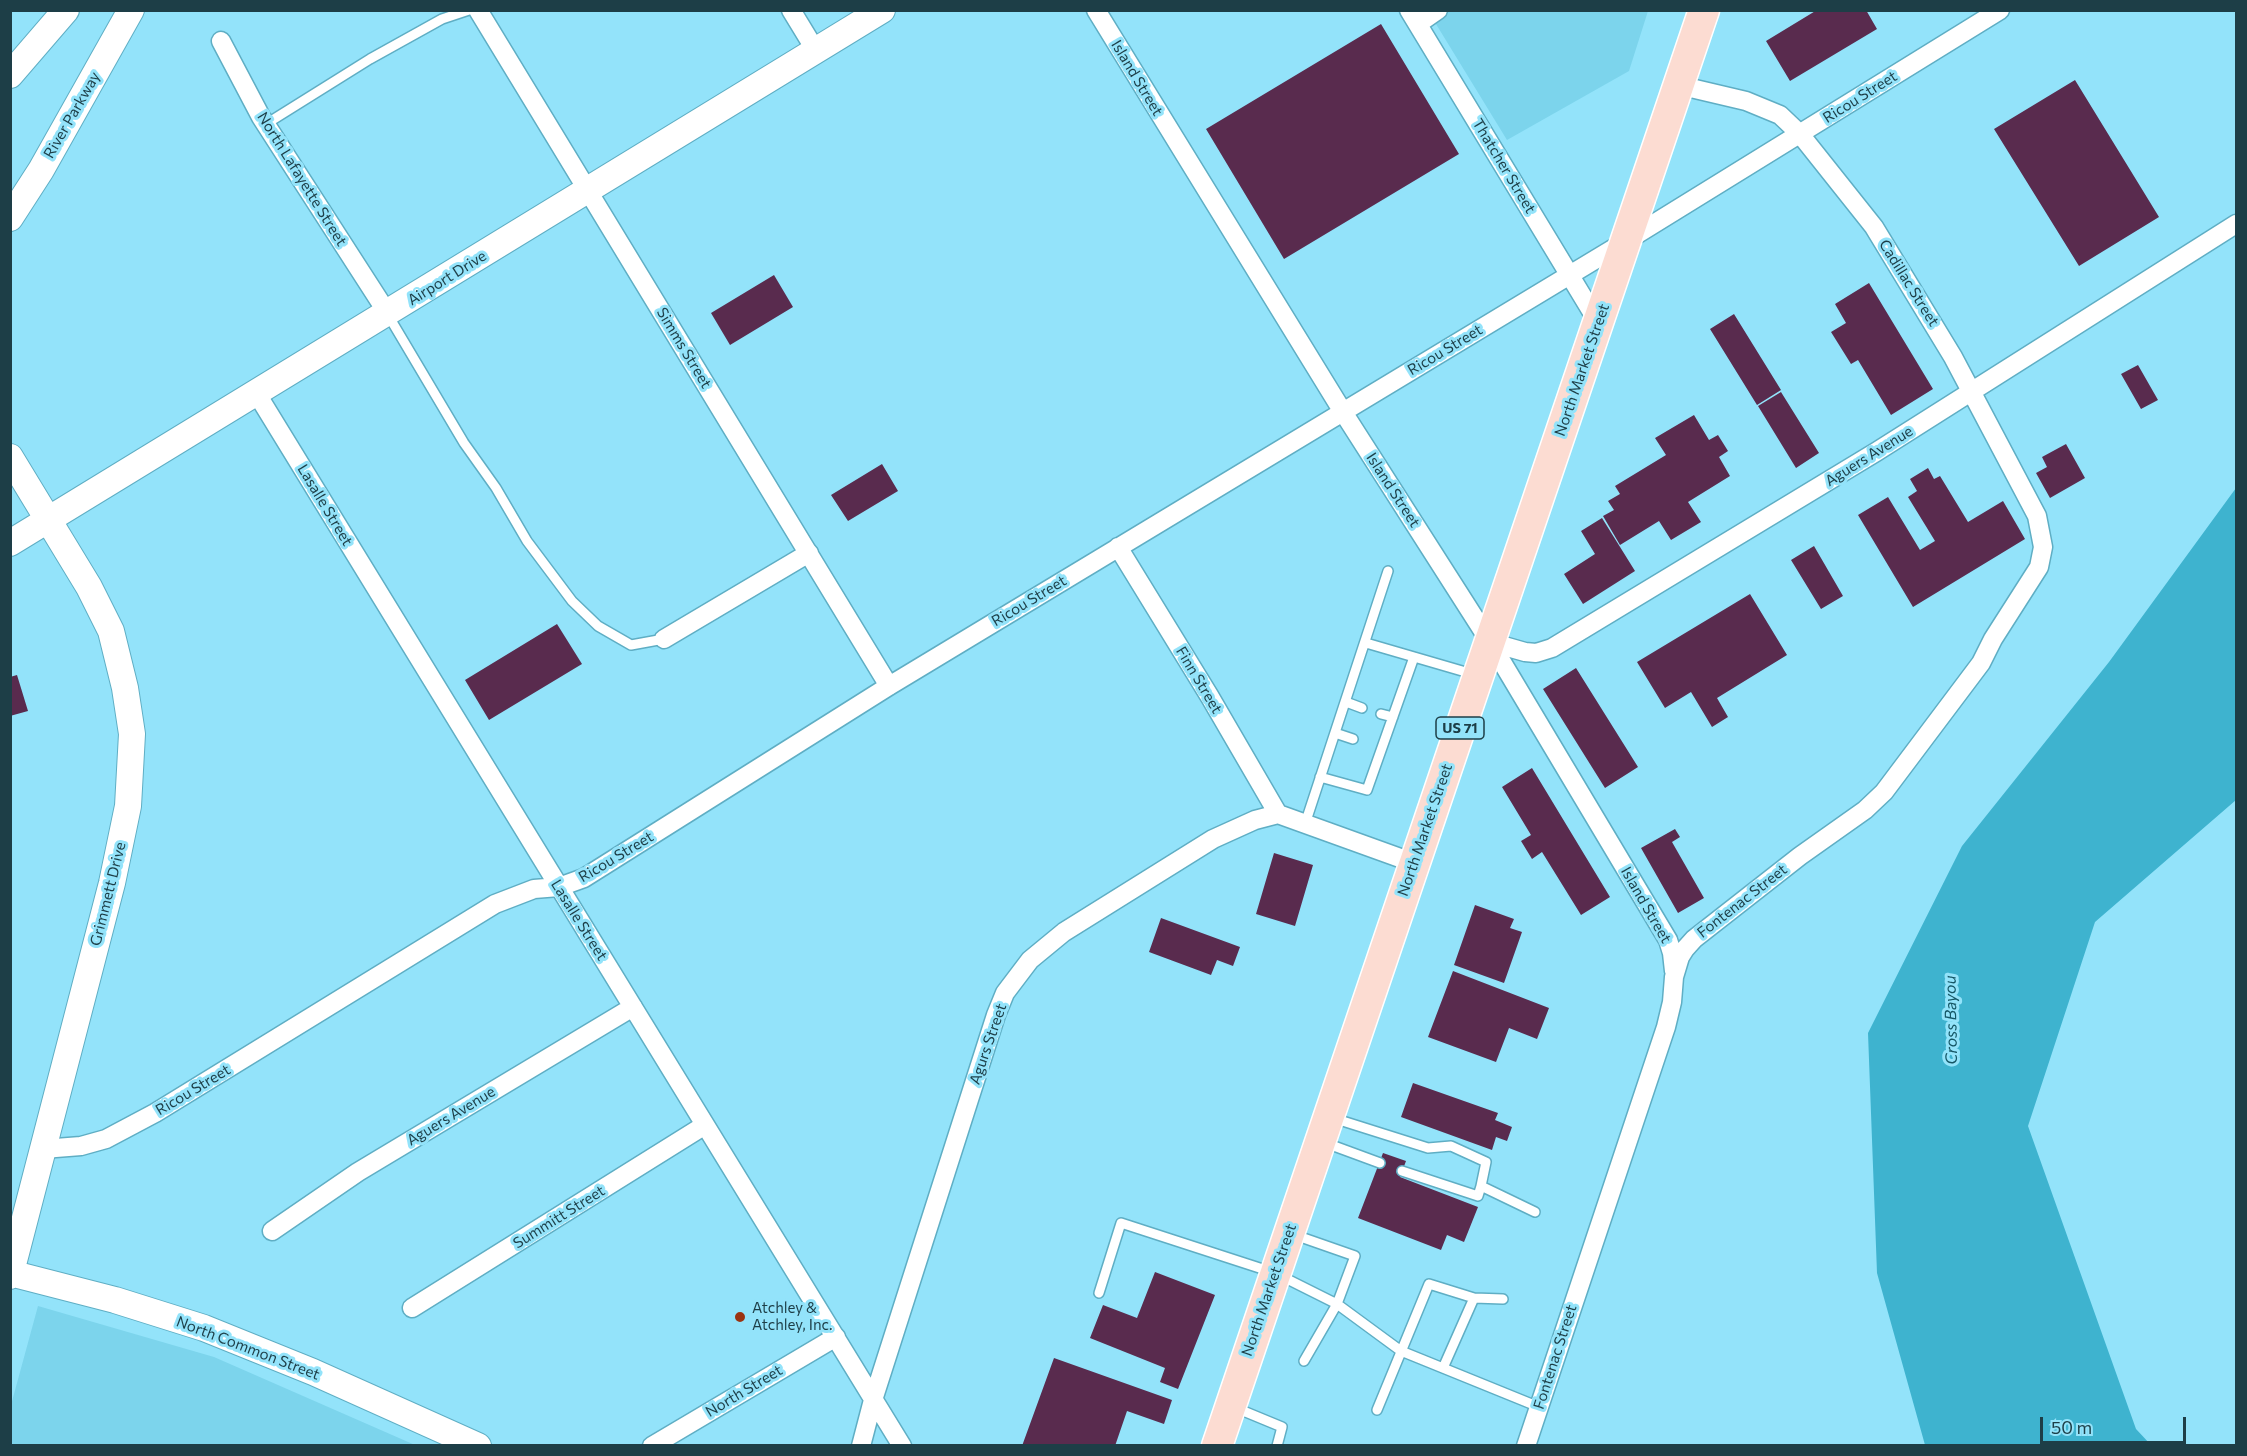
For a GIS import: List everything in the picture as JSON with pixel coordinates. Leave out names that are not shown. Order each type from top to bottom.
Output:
[{"type":"main road","points":[[10,75],[66,10]]},
{"type":"main road","name":"River Parkway","points":[[10,218],[131,10]]},
{"type":"main road","name":"Airport Drive","points":[[10,543],[882,10]]},
{"type":"main road","name":"North Market Street","points":[[1217,1446],[1704,10]]},
{"type":"main road","name":"Grimmett Drive","points":[[10,457],[89,587],[111,631],[132,734],[128,806],[114,872],[11,1274]]},
{"type":"main road","name":"North Common Street","points":[[11,1274],[115,1300],[204,1328],[313,1371],[478,1446]]},
{"type":"street","name":"Simms Street","points":[[478,10],[889,686]]},
{"type":"street","points":[[791,10],[816,51]]},
{"type":"street","name":"Island Street","points":[[1096,10],[1343,412],[1490,642],[1668,940],[1672,953],[1674,977]]},
{"type":"street","points":[[1413,17],[1438,10]]},
{"type":"street","name":"Ricou Street","points":[[43,1149],[81,1146],[106,1139],[165,1107],[495,904],[534,890],[559,887],[584,879],[889,686],[1626,241],[2000,10]]},
{"type":"street","name":"Thatcher Street","points":[[1413,17],[1598,322]]},
{"type":"street","name":"North Lafayette Street","points":[[221,41],[266,124],[388,314]]},
{"type":"street","name":"Cadillac Street","points":[[1678,85],[1746,100],[1780,115],[1800,134],[1874,227],[1948,347],[2037,516],[2043,548],[2039,567]]},
{"type":"street","name":"Aguers Avenue","points":[[1490,642],[1525,652],[1536,653],[1552,648],[1876,453],[2236,224]]},
{"type":"street","name":"Lasalle Street","points":[[257,394],[902,1446]]},
{"type":"street","name":"Finn Street","points":[[1118,547],[1210,697],[1278,814]]},
{"type":"street","points":[[664,639],[808,553]]},
{"type":"street","name":"Fontenac Street","points":[[1526,1446],[1666,1027],[1672,1002],[1674,977],[1680,957],[1694,939],[1800,856],[1865,810],[1884,792],[1981,663],[2039,567]]},
{"type":"street","points":[[1278,814],[1414,863]]},
{"type":"street","name":"Agurs Street","points":[[861,1446],[873,1400],[996,1015],[1014,979],[1030,960],[1064,932],[1213,838],[1255,820],[1278,814]]},
{"type":"street","name":"Aguers Avenue","points":[[272,1232],[358,1172],[633,1007]]},
{"type":"street","name":"Summitt Street","points":[[412,1308],[705,1125]]},
{"type":"street","name":"North Street","points":[[652,1446],[836,1337]]},
{"type":"lane","points":[[266,124],[370,58],[442,19],[469,10]]},
{"type":"lane","points":[[388,314],[464,443],[496,488],[527,542],[572,601],[598,626],[631,645],[664,639]]},
{"type":"lane","points":[[1305,824],[1388,572]]},
{"type":"lane","points":[[1366,643],[1478,675]]},
{"type":"lane","points":[[1320,777],[1367,790],[1414,657]]},
{"type":"lane","points":[[1346,702],[1362,708]]},
{"type":"lane","points":[[1381,714],[1393,717]]},
{"type":"lane","points":[[1335,733],[1353,740]]},
{"type":"lane","points":[[1371,746],[1382,749]]},
{"type":"lane","points":[[1324,1129],[1380,1163]]},
{"type":"lane","points":[[1324,1129],[1428,1148],[1451,1146],[1486,1162],[1478,1196],[1402,1171]]},
{"type":"lane","points":[[1481,1186],[1535,1212]]},
{"type":"lane","points":[[1099,1293],[1121,1223],[1275,1273],[1337,1304],[1401,1351],[1539,1407]]},
{"type":"lane","points":[[1289,1233],[1355,1256],[1337,1304],[1304,1361]]},
{"type":"lane","points":[[1377,1410],[1429,1284],[1474,1298],[1503,1299]]},
{"type":"lane","points":[[1443,1368],[1474,1298]]},
{"type":"lane","points":[[1231,1406],[1282,1427],[1277,1446]]},
{"type":"shaded area","points":[[1428,11],[1648,11],[1629,71],[1507,140]]},
{"type":"shaded area","points":[[38,1306],[214,1357],[415,1445],[11,1445],[11,1405]]},
{"type":"water","name":"Cross Bayou","points":[[2236,488],[2236,800],[2095,922],[2028,1126],[2136,1429],[2151,1445],[1925,1445],[1877,1273],[1868,1033],[1962,846],[2109,662]]},
{"type":"building","points":[[1817,10],[1866,10],[1877,29],[1790,81],[1766,41]]},
{"type":"building","points":[[1381,24],[1459,154],[1284,259],[1206,129]]},
{"type":"building","points":[[2075,80],[2159,217],[2079,266],[1994,129]]},
{"type":"building","points":[[774,275],[793,307],[730,345],[711,313]]},
{"type":"building","points":[[1869,283],[1933,389],[1891,415],[1858,360],[1851,364],[1831,332],[1846,323],[1835,304]]},
{"type":"building","points":[[1734,314],[1781,390],[1757,405],[1710,329]]},
{"type":"building","points":[[2138,365],[2158,400],[2141,409],[2121,374]]},
{"type":"building","points":[[1781,392],[1819,453],[1796,468],[1758,406]]},
{"type":"building","points":[[1694,415],[1709,440],[1718,435],[1728,451],[1719,457],[1730,476],[1688,502],[1701,522],[1671,540],[1659,521],[1620,545],[1603,516],[1614,510],[1608,501],[1620,494],[1615,486],[1666,455],[1655,438]]},
{"type":"building","points":[[2066,444],[2085,478],[2050,498],[2036,473],[2047,467],[2042,457]]},
{"type":"building","points":[[882,464],[898,491],[848,521],[831,495]]},
{"type":"building","points":[[1928,468],[1934,479],[1940,476],[1968,522],[2003,501],[2025,539],[1913,607],[1858,515],[1888,497],[1920,550],[1935,541],[1908,497],[1917,491],[1910,479]]},
{"type":"building","points":[[1602,518],[1635,571],[1583,604],[1564,574],[1595,554],[1581,531]]},
{"type":"building","points":[[1814,546],[1843,596],[1821,609],[1791,560]]},
{"type":"building","points":[[1750,594],[1787,655],[1717,698],[1728,717],[1712,727],[1691,692],[1665,708],[1637,662]]},
{"type":"building","points":[[557,624],[582,664],[489,720],[465,680]]},
{"type":"building","points":[[1576,668],[1638,767],[1605,788],[1543,689]]},
{"type":"building","points":[[17,675],[28,711],[10,716],[10,677]]},
{"type":"building","points":[[1532,768],[1610,897],[1581,915],[1542,852],[1532,859],[1521,841],[1531,835],[1502,787]]},
{"type":"building","points":[[1675,829],[1680,837],[1672,842],[1704,898],[1678,913],[1641,848]]},
{"type":"building","points":[[1274,853],[1313,865],[1295,926],[1256,914]]},
{"type":"building","points":[[1475,905],[1514,919],[1510,928],[1522,932],[1504,983],[1454,965]]},
{"type":"building","points":[[1161,918],[1240,947],[1233,966],[1217,960],[1211,975],[1149,952]]},
{"type":"building","points":[[1453,971],[1549,1008],[1537,1039],[1509,1028],[1496,1062],[1428,1037]]},
{"type":"building","points":[[1413,1083],[1498,1113],[1495,1120],[1512,1127],[1507,1141],[1496,1137],[1492,1150],[1401,1117]]},
{"type":"building","points":[[1383,1153],[1406,1161],[1400,1177],[1478,1207],[1464,1242],[1447,1235],[1441,1250],[1358,1218]]},
{"type":"building","points":[[1155,1272],[1215,1295],[1178,1389],[1160,1382],[1165,1368],[1090,1338],[1103,1305],[1137,1318]]},
{"type":"building","points":[[1054,1358],[1172,1400],[1164,1424],[1127,1411],[1115,1446],[1022,1446]]},
{"type":"place","name":"Atchley & Atchley, Inc.","points":[[740,1317]]}]
